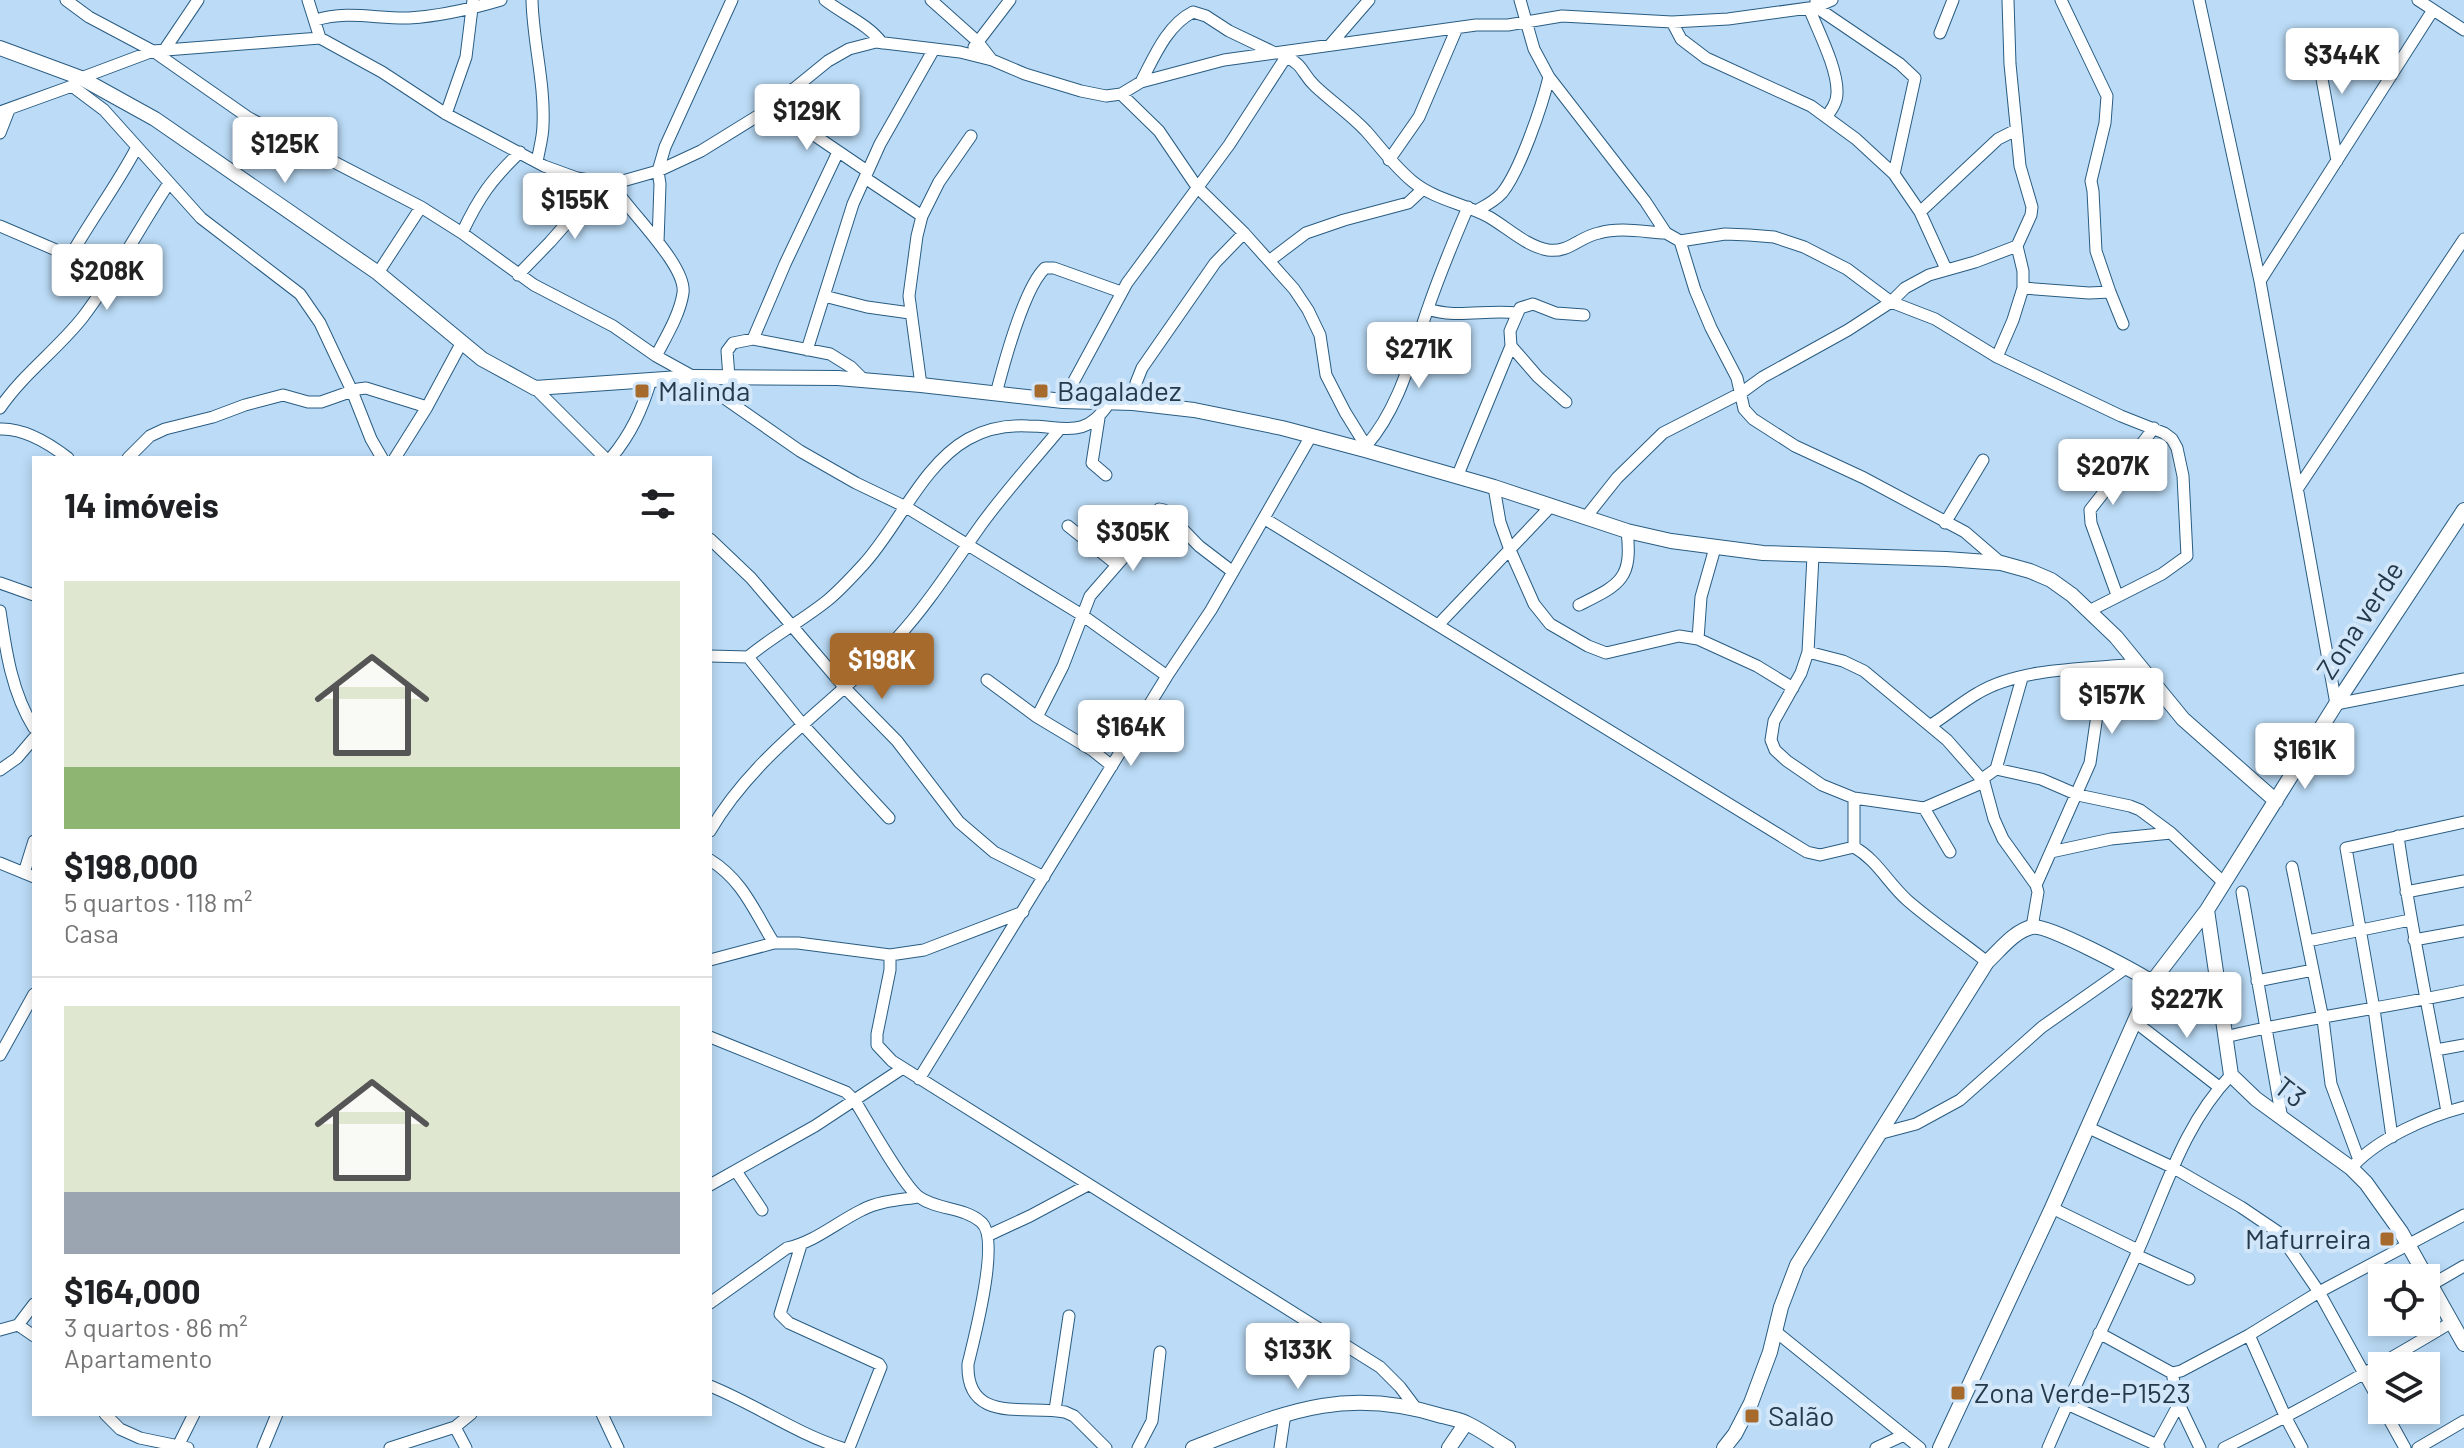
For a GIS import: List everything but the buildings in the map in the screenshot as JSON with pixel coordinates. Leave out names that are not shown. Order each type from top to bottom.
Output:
[{"type":"street","points":[[66,0],[89,17],[159,50],[216,96],[260,124],[421,207],[518,275],[613,326],[656,356],[694,377],[800,451],[906,507],[1082,615],[1167,676]]},
{"type":"street","points":[[159,50],[198,0]]},
{"type":"street","points":[[308,0],[320,38]]},
{"type":"street","points":[[316,20],[350,14],[406,18],[447,15],[472,4],[501,0]]},
{"type":"street","points":[[532,0],[543,125],[537,162]]},
{"type":"street","points":[[658,242],[658,171],[665,147],[732,0]]},
{"type":"street","points":[[825,0],[875,33],[882,43]]},
{"type":"street","points":[[931,0],[977,41],[992,60]]},
{"type":"street","points":[[971,55],[977,41],[1010,0]]},
{"type":"street","points":[[1330,45],[1369,0]]},
{"type":"street","points":[[1520,0],[1534,49],[1549,77],[1666,233]]},
{"type":"street","points":[[0,133],[4,111],[159,50],[320,38],[382,72],[446,114],[537,162],[577,178],[607,184],[658,171],[733,133],[769,109],[828,61],[849,49],[876,42],[971,55],[1025,74],[1106,96],[1121,94],[1141,82],[1224,60],[1457,28],[1576,16],[1672,22],[1728,19],[1785,6],[1813,5],[1832,0]]},
{"type":"street","points":[[1940,33],[1953,0]]},
{"type":"street","points":[[1997,357],[2023,288],[2023,271],[2017,246],[2032,207],[2020,166],[2010,64],[2008,0]]},
{"type":"street","points":[[2061,0],[2107,96],[2104,132],[2091,181],[2096,251],[2123,324]]},
{"type":"street","points":[[2199,0],[2260,281],[2336,704],[2464,679]]},
{"type":"street","points":[[2418,0],[2464,30]]},
{"type":"street","points":[[446,114],[466,57],[472,4]]},
{"type":"street","points":[[1813,5],[1837,87],[1835,102],[1827,116]]},
{"type":"street","points":[[1813,5],[1900,64],[1915,78],[1894,174]]},
{"type":"street","points":[[2260,281],[2433,10]]},
{"type":"street","points":[[1141,82],[1181,18],[1193,12],[1206,16],[1229,31],[1297,62],[1309,80],[1346,112],[1389,160],[1423,189],[1472,209],[1542,249],[1569,249],[1584,238],[1618,230],[1666,233],[1680,241],[1725,234],[1774,237],[1828,258],[1891,302],[1935,319],[1997,357],[2121,416],[2154,428],[2172,439],[2177,448],[2185,497],[2187,556],[2162,574],[2089,611]]},
{"type":"street","points":[[1672,22],[1681,39],[1706,58],[1798,99],[1827,116],[1856,139],[1894,174],[1920,212],[1946,269]]},
{"type":"street","points":[[1389,160],[1419,117],[1457,28]]},
{"type":"street","points":[[2314,35],[2337,161]]},
{"type":"street","points":[[0,48],[155,119],[378,273],[482,359],[535,388],[606,456]]},
{"type":"street","points":[[807,350],[853,204],[901,106],[934,49]]},
{"type":"street","points":[[1063,401],[1121,292],[1229,145],[1282,54]]},
{"type":"street","points":[[1365,448],[1402,386],[1442,268],[1472,209],[1496,198],[1507,184],[1532,128],[1549,77]]},
{"type":"street","points":[[76,82],[201,218],[300,294],[320,323],[381,456]]},
{"type":"street","points":[[793,89],[819,109],[814,135],[922,216]]},
{"type":"street","points":[[1121,94],[1159,131],[1197,187],[1294,289],[1320,335],[1326,375],[1365,448]]},
{"type":"street","points":[[1920,212],[1998,139],[2016,130]]},
{"type":"street","points":[[921,385],[909,296],[917,236],[922,216],[939,182],[971,136]]},
{"type":"street","points":[[71,255],[87,226],[119,182],[137,147]]},
{"type":"street","points":[[462,233],[488,185],[520,152]]},
{"type":"street","points":[[753,339],[838,152]]},
{"type":"street","points":[[0,408],[12,390],[65,339],[84,316],[169,183]]},
{"type":"street","points":[[607,184],[658,242],[683,282],[683,294],[656,356]]},
{"type":"street","points":[[518,275],[607,184]]},
{"type":"street","points":[[1269,261],[1306,233],[1408,203],[1423,189]]},
{"type":"street","points":[[378,273],[421,207]]},
{"type":"street","points":[[0,226],[71,255],[97,270],[104,286]]},
{"type":"street","points":[[1133,403],[1142,368],[1215,263],[1244,233]]},
{"type":"street","points":[[2298,488],[2464,239]]},
{"type":"street","points":[[1680,241],[1695,290],[1730,362],[1744,409],[1767,430],[1965,532],[2001,563]]},
{"type":"street","points":[[1586,517],[1617,478],[1663,433],[1741,393],[1763,377],[1848,330],[1891,302],[1905,288],[1929,275],[2017,246]]},
{"type":"street","points":[[996,394],[1023,307],[1045,268],[1054,268],[1121,292]]},
{"type":"street","points":[[2023,288],[2110,292]]},
{"type":"street","points":[[824,296],[867,307],[910,313]]},
{"type":"street","points":[[1457,477],[1511,346],[1510,331],[1517,313],[1526,304],[1533,304],[1556,313],[1584,315]]},
{"type":"street","points":[[1428,309],[1444,315],[1493,311],[1517,313]]},
{"type":"street","points":[[729,377],[727,351],[733,343],[753,339],[830,354],[864,380]]},
{"type":"street","points":[[396,456],[462,342]]},
{"type":"street","points":[[1511,346],[1538,377],[1566,402]]},
{"type":"street","points":[[535,388],[694,377],[864,380],[1063,401],[1133,403],[1194,410],[1365,448],[1627,531],[1715,548],[1813,556],[2001,563],[2051,580],[2072,595],[2116,637],[2183,719],[2276,801],[2207,910],[2152,982],[2052,1208],[1940,1448]]},
{"type":"street","points":[[610,456],[626,440],[640,416],[651,380]]},
{"type":"street","points":[[130,456],[150,436],[165,429],[269,398],[292,396],[308,402],[321,402],[366,388],[427,407]]},
{"type":"street","points":[[1106,475],[1092,463],[1099,418],[1109,403]]},
{"type":"street","points":[[712,656],[748,657],[828,600],[865,563],[937,466],[968,439],[1012,426],[1059,430],[1087,425],[1099,418]]},
{"type":"street","points":[[2117,595],[2091,523],[2090,510],[2154,428]]},
{"type":"street","points":[[0,429],[33,436],[65,456]]},
{"type":"street","points":[[712,828],[751,777],[918,614],[984,522],[1059,430]]},
{"type":"street","points":[[919,1079],[1233,572],[1311,436]]},
{"type":"street","points":[[1945,523],[1983,460]]},
{"type":"street","points":[[1494,487],[1500,522],[1510,550],[1541,614],[1557,628],[1606,653],[1679,636],[1698,639],[1757,666],[1793,688]]},
{"type":"street","points":[[1439,624],[1552,505]]},
{"type":"street","points":[[1037,717],[1063,666],[1090,596],[1159,509],[1164,510],[1199,546],[1233,572]]},
{"type":"street","name":"Zona verde","points":[[2276,801],[2336,704],[2459,525],[2464,510]]},
{"type":"street","points":[[1265,519],[1807,852],[1820,855],[1854,847],[1874,861],[1906,899],[1987,962]]},
{"type":"street","points":[[1068,526],[1117,565]]},
{"type":"street","points":[[1579,605],[1611,589],[1623,577],[1629,547],[1627,531]]},
{"type":"street","points":[[712,541],[751,578],[845,688],[897,741],[959,822],[994,852],[1044,877]]},
{"type":"street","points":[[1698,639],[1701,597],[1715,548]]},
{"type":"street","points":[[1813,556],[1808,652],[1793,688],[1774,721],[1771,740],[1775,750],[1787,761],[1822,785],[1854,798],[1924,808],[1983,780],[1996,769],[2022,678]]},
{"type":"street","points":[[0,583],[32,594]]},
{"type":"street","points":[[0,611],[16,691],[22,710],[32,725]]},
{"type":"street","points":[[1808,652],[1843,661],[1864,671],[1931,725],[1983,780],[2003,839],[2036,885],[2038,892],[2032,927]]},
{"type":"street","points":[[748,657],[803,725],[889,818]]},
{"type":"street","points":[[1931,725],[1980,692],[2022,678],[2138,664]]},
{"type":"street","points":[[2036,885],[2090,763],[2104,667]]},
{"type":"street","points":[[987,680],[1112,766]]},
{"type":"street","points":[[0,770],[17,758],[32,740]]},
{"type":"street","points":[[1996,769],[2041,779],[2078,795],[2130,806],[2156,820],[2223,882]]},
{"type":"street","points":[[1854,798],[1854,847]]},
{"type":"street","points":[[1924,808],[1950,852]]},
{"type":"street","points":[[2392,1137],[2346,848],[2464,822]]},
{"type":"street","points":[[2051,852],[2111,839],[2171,833]]},
{"type":"street","points":[[2292,867],[2323,1019],[2331,1084],[2355,1164],[2392,1137],[2426,1120],[2459,1111],[2436,1050],[2410,920],[2398,836]]},
{"type":"street","points":[[0,863],[29,875],[32,855]]},
{"type":"street","points":[[712,862],[742,889],[774,943]]},
{"type":"street","points":[[2406,892],[2464,881]]},
{"type":"street","points":[[2242,892],[2282,1120]]},
{"type":"street","points":[[2048,1448],[2137,1253],[2172,1167],[2219,1087],[2231,1075],[2207,910]]},
{"type":"street","points":[[712,959],[774,943],[798,943],[890,955],[924,950],[1023,912]]},
{"type":"street","points":[[2308,941],[2410,920]]},
{"type":"street","points":[[1724,1448],[1751,1403],[1797,1265],[1987,962],[2018,932],[2042,926],[2152,982]]},
{"type":"street","points":[[2414,940],[2464,931]]},
{"type":"street","points":[[890,955],[877,1045],[892,1061],[1380,1367],[1415,1407]]},
{"type":"street","points":[[1882,1133],[1916,1124],[1960,1100],[2042,1027],[2126,968]]},
{"type":"street","points":[[2257,981],[2313,970]]},
{"type":"street","points":[[2225,1037],[2464,991]]},
{"type":"street","points":[[0,1055],[32,998]]},
{"type":"street","points":[[2134,1021],[2219,1087]]},
{"type":"street","points":[[712,1038],[846,1092],[918,1197]]},
{"type":"street","points":[[2436,1050],[2464,1045]]},
{"type":"street","points":[[712,1184],[855,1101],[903,1068]]},
{"type":"street","name":"T3","points":[[2231,1075],[2282,1120],[2355,1164],[2388,1211],[2419,1264]]},
{"type":"street","points":[[2087,1127],[2172,1167],[2278,1232],[2319,1292],[2368,1380]]},
{"type":"street","points":[[736,1171],[762,1210]]},
{"type":"street","points":[[989,1235],[1088,1185]]},
{"type":"street","points":[[712,1302],[787,1248],[801,1245],[863,1209],[878,1203],[918,1197],[977,1219],[989,1235],[984,1294],[968,1364],[974,1395],[997,1408],[1055,1410],[1074,1416],[1106,1448]]},
{"type":"street","points":[[2052,1208],[2189,1279]]},
{"type":"street","points":[[2099,1333],[2172,1373],[2181,1371],[2249,1335],[2319,1292],[2464,1215]]},
{"type":"street","points":[[801,1245],[780,1314],[782,1318],[881,1367],[849,1448]]},
{"type":"street","points":[[2440,1280],[2464,1266]]},
{"type":"street","name":"T3","points":[[2440,1298],[2456,1322],[2464,1344]]},
{"type":"street","points":[[0,1330],[18,1325],[32,1307]]},
{"type":"street","points":[[1055,1410],[1069,1316]]},
{"type":"street","points":[[2224,1448],[2286,1418],[2456,1322]]},
{"type":"street","points":[[18,1325],[32,1335]]},
{"type":"street","points":[[1775,1331],[1920,1448]]},
{"type":"street","points":[[2249,1335],[2302,1448]]},
{"type":"street","points":[[1138,1448],[1152,1421],[1160,1352]]},
{"type":"street","points":[[2172,1373],[2179,1404],[2200,1448]]},
{"type":"street","points":[[712,1387],[750,1404],[796,1431],[842,1448]]},
{"type":"street","points":[[1193,1448],[1285,1414],[1345,1402],[1415,1407],[1466,1423],[1508,1448]]},
{"type":"street","points":[[2067,1404],[2157,1447],[2179,1404]]},
{"type":"street","points":[[1280,1448],[1285,1414]]},
{"type":"street","points":[[107,1416],[120,1429],[140,1438],[182,1447],[193,1416]]},
{"type":"street","points":[[263,1448],[276,1416]]},
{"type":"street","points":[[390,1448],[455,1427],[469,1416]]},
{"type":"street","points":[[603,1416],[618,1448]]},
{"type":"street","points":[[2418,1448],[2464,1421]]},
{"type":"street","points":[[1449,1448],[1466,1423]]},
{"type":"street","points":[[2392,1424],[2405,1448]]},
{"type":"street","points":[[455,1427],[466,1448]]},
{"type":"street","points":[[1876,1448],[1904,1435]]},
{"type":"place","name":"Malinda","points":[[642,391]]},
{"type":"place","name":"Bagaladez","points":[[1041,391]]},
{"type":"place","name":"Mafurreira","points":[[2387,1239]]},
{"type":"place","name":"Zona Verde-P1523","points":[[1958,1393]]},
{"type":"place","name":"Salão","points":[[1752,1416]]}]
